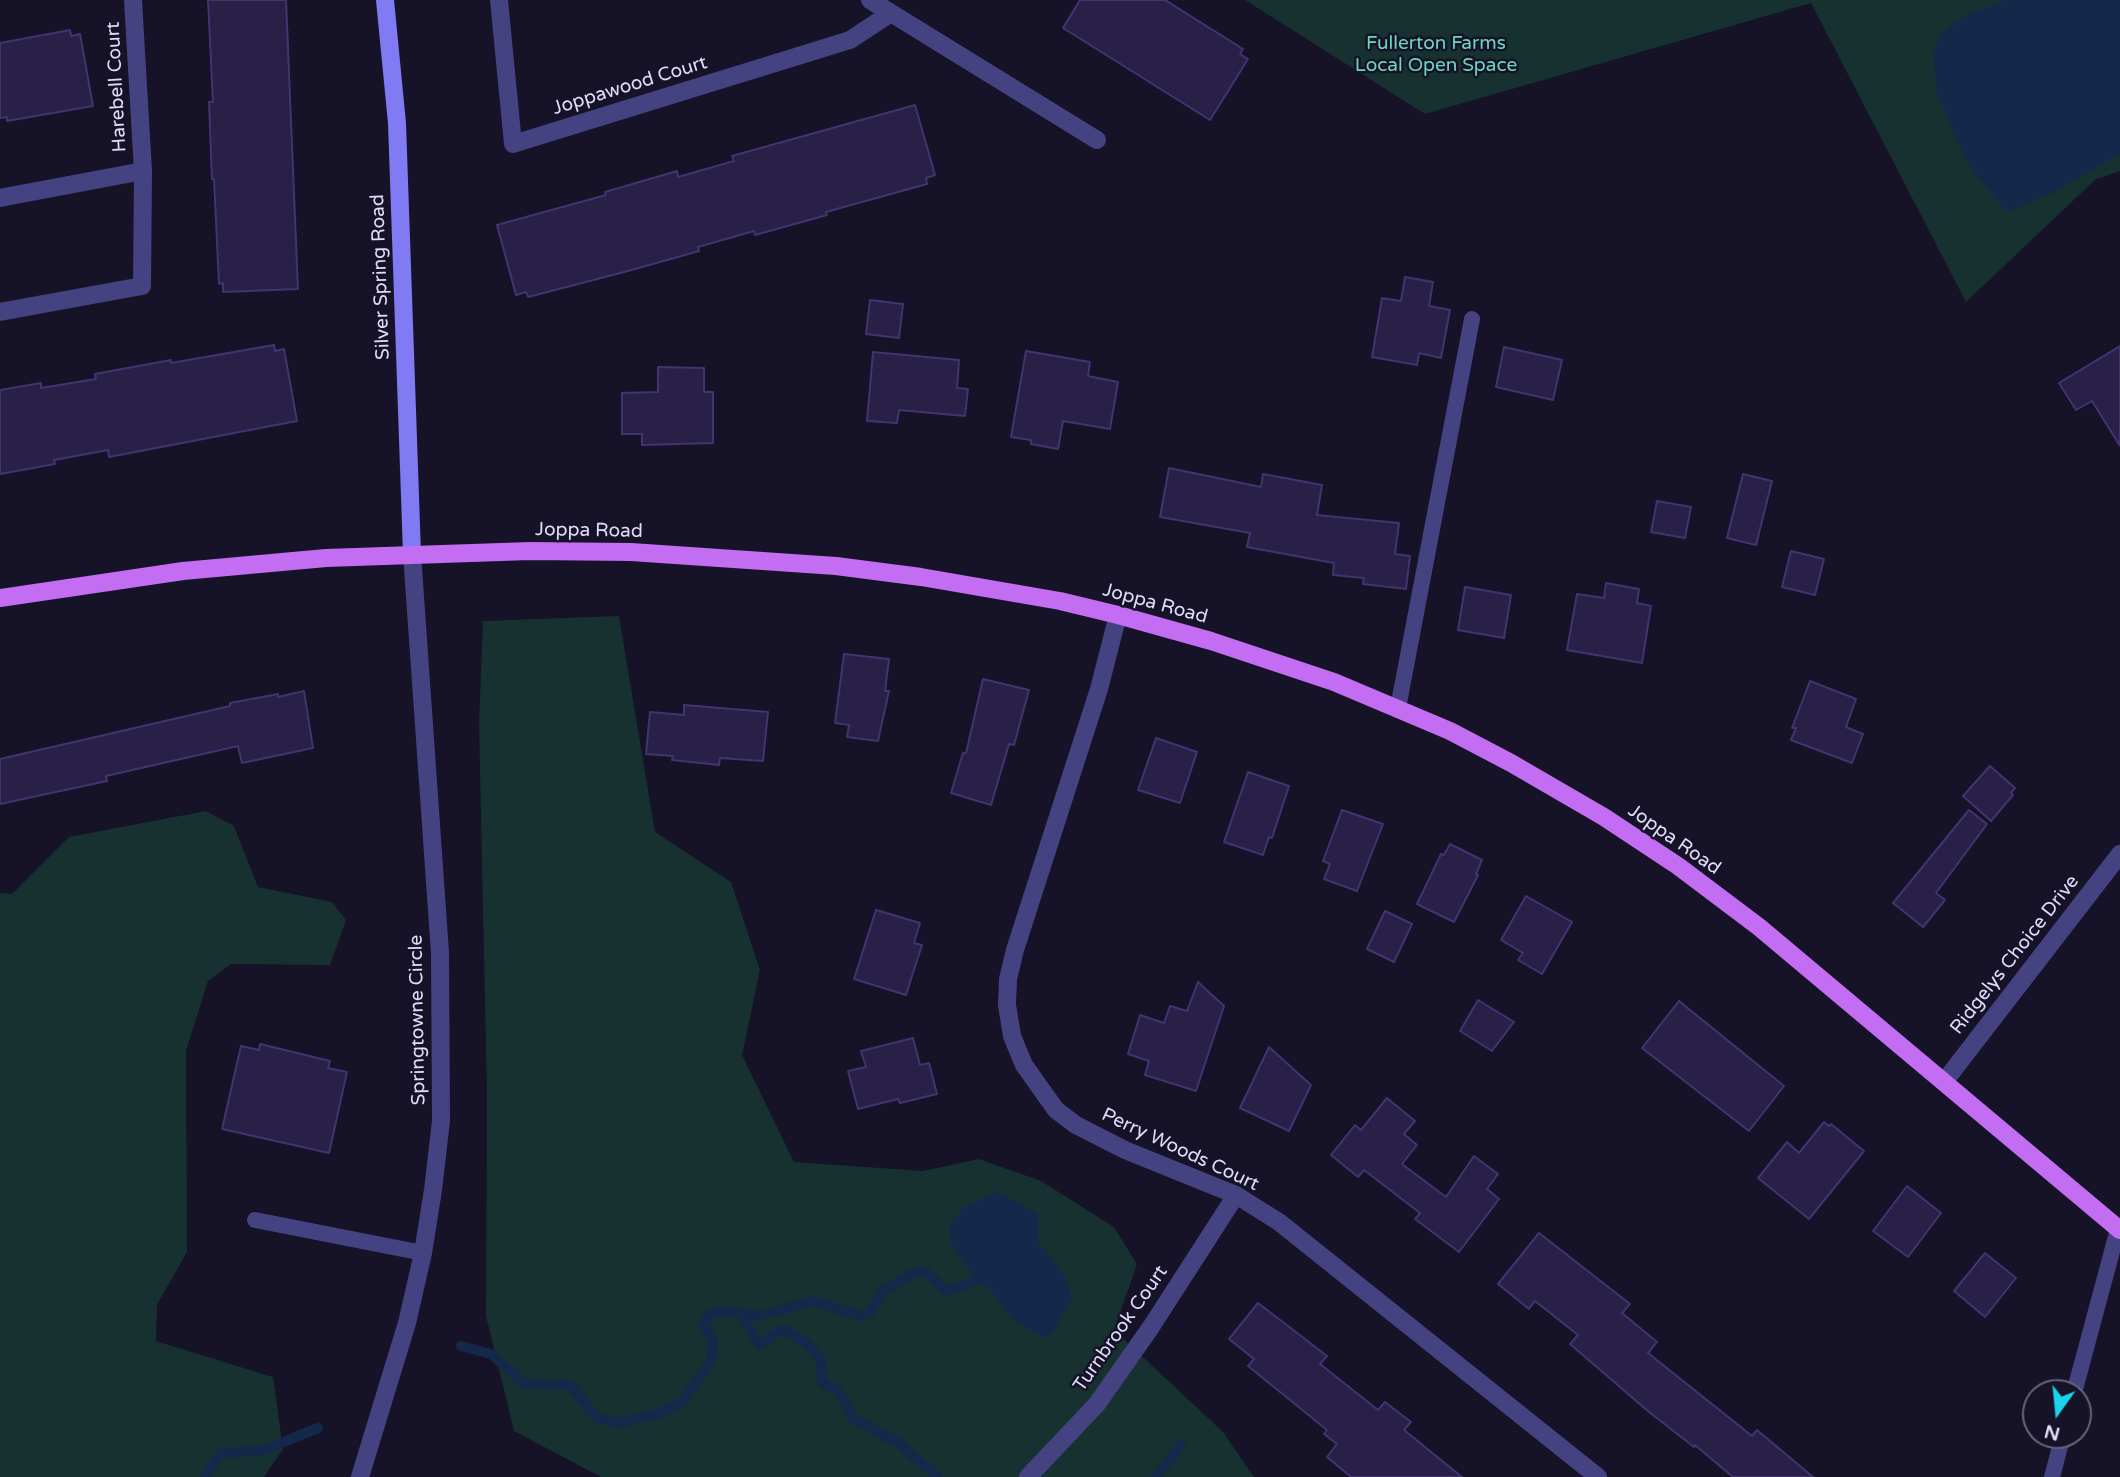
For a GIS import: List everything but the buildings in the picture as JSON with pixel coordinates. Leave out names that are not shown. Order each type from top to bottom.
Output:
[{"type":"main road","name":"Silver Spring Road","points":[[385,0],[397,122],[412,554]]},
{"type":"main road","name":"Joppa Road","points":[[0,598],[183,571],[326,558],[530,551],[631,552],[822,565],[921,577],[1118,615],[1272,660],[1450,731],[1567,794],[1642,841],[1759,927],[2119,1230]]},
{"type":"street","name":"Harebell Court","points":[[0,312],[142,286],[143,171],[133,0]]},
{"type":"street","name":"Joppawood Court","points":[[499,0],[513,144],[850,40],[891,13]]},
{"type":"street","points":[[870,0],[1097,139]]},
{"type":"street","name":"Harebell Court","points":[[0,198],[143,171]]},
{"type":"street","name":"Springtowne Circle","points":[[360,1477],[407,1323],[423,1253],[441,1121],[442,1018],[439,939],[412,554]]},
{"type":"street","name":"Perry Woods Court","points":[[1118,615],[1099,689],[1015,950],[1007,1005],[1012,1036],[1024,1065],[1056,1110],[1076,1125],[1125,1150],[1236,1195],[1279,1222],[1598,1477]]},
{"type":"street","name":"Ridgelys Choice Drive","points":[[1944,1082],[2120,854]]},
{"type":"street","name":"Turnbrook Court","points":[[1028,1477],[1097,1404],[1151,1327],[1236,1195]]},
{"type":"lane","points":[[1398,708],[1472,319]]},
{"type":"lane","points":[[255,1220],[423,1253]]},
{"type":"lane","points":[[2078,1379],[2119,1230]]},
{"type":"lane","points":[[2052,1477],[2059,1449]]},
{"type":"green space","name":"Fullerton Farms Local Open Space","points":[[1245,0],[2120,0],[2120,171],[2096,179],[1966,302],[1811,3],[1425,114]]},
{"type":"green space","points":[[619,616],[655,832],[731,882],[760,970],[742,1055],[794,1162],[923,1171],[979,1159],[1041,1181],[1114,1227],[1137,1264],[1114,1330],[1223,1432],[1254,1477],[601,1477],[514,1431],[486,1316],[487,1095],[479,723],[483,621]]},
{"type":"green space","points":[[206,811],[234,826],[258,887],[332,902],[346,920],[330,965],[231,964],[208,981],[186,1051],[187,1252],[157,1305],[156,1341],[273,1377],[283,1449],[264,1477],[0,1477],[0,893],[12,894],[69,837]]},
{"type":"water","points":[[2008,0],[2120,0],[2120,153],[2055,192],[2007,212],[1970,167],[1957,141],[1937,93],[1933,47],[1945,30],[1966,15]]},
{"type":"water","points":[[998,1191],[1038,1214],[1038,1241],[1065,1276],[1072,1299],[1053,1332],[1044,1338],[1014,1321],[988,1288],[976,1281],[950,1242],[950,1225],[962,1208]]},
{"type":"waterway","points":[[461,1346],[491,1354],[525,1384],[570,1385],[597,1418],[619,1423],[660,1413],[683,1401],[711,1361],[713,1341],[705,1326],[707,1317],[718,1310],[758,1316],[813,1301],[861,1316],[869,1313],[883,1291],[916,1272],[926,1272],[946,1291],[976,1281]]},
{"type":"waterway","points":[[741,1314],[759,1345],[780,1331],[788,1331],[810,1346],[821,1360],[822,1383],[838,1390],[854,1419],[900,1444],[937,1477]]},
{"type":"waterway","points":[[205,1477],[221,1453],[261,1451],[318,1428]]},
{"type":"waterway","points":[[1156,1477],[1181,1445]]}]
